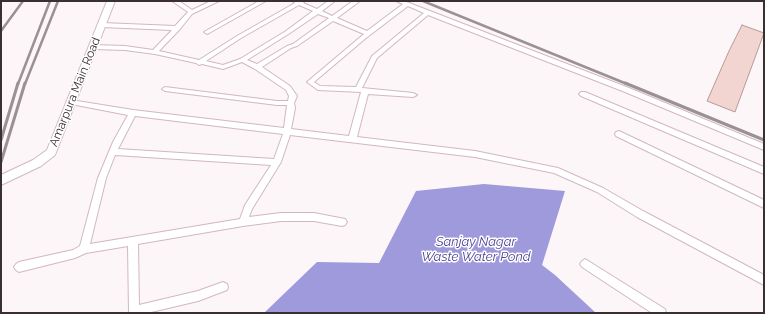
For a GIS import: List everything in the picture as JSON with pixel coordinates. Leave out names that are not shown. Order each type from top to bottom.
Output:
[{"type":"street","name":"Amarpura Main Road","points":[[1,180],[45,158],[54,146],[111,1]]},
{"type":"street","points":[[175,1],[190,11],[190,13]]},
{"type":"street","points":[[155,52],[190,13],[216,1]]},
{"type":"street","points":[[206,32],[263,1]]},
{"type":"street","points":[[93,47],[125,48],[155,52],[199,63],[223,67],[242,60],[288,32],[332,1]]},
{"type":"street","points":[[257,67],[289,47],[295,45],[357,1]]},
{"type":"street","points":[[399,1],[627,90],[764,147]]},
{"type":"street","points":[[199,63],[298,2],[332,19],[368,34]]},
{"type":"street","points":[[407,4],[310,82],[318,88],[362,90],[413,95]]},
{"type":"street","points":[[352,140],[362,90],[374,57],[428,12]]},
{"type":"street","points":[[102,25],[178,28]]},
{"type":"street","points":[[242,60],[257,67],[288,88],[293,96],[290,103],[292,108],[287,132],[278,162],[248,208],[243,222]]},
{"type":"street","points":[[165,89],[277,103],[290,103]]},
{"type":"street","points":[[583,94],[764,171]]},
{"type":"street","points":[[71,102],[133,113],[476,154],[555,170],[600,190],[640,214],[764,280]]},
{"type":"street","points":[[84,249],[102,178],[113,152],[133,113]]},
{"type":"street","points":[[619,134],[764,204]]},
{"type":"street","points":[[113,152],[278,162]]},
{"type":"street","points":[[19,267],[75,254],[84,249],[133,242],[243,222],[282,217],[314,217],[342,222]]},
{"type":"street","points":[[133,242],[134,312],[198,296],[223,287]]},
{"type":"street","points":[[585,264],[661,313]]},
{"type":"water","name":"Sanjay Nagar Waste Water Pond","points":[[484,184],[565,191],[542,265],[596,313],[264,313],[317,262],[379,263],[416,191]]},
{"type":"building","points":[[742,25],[764,33],[735,112],[707,101]]},
{"type":"railway","points":[[1,31],[23,1]]},
{"type":"railway","points":[[18,84],[50,1]]},
{"type":"railway","points":[[25,84],[58,1]]},
{"type":"railway","points":[[423,1],[627,84]]},
{"type":"railway","points":[[1,140],[18,83]]},
{"type":"railway","points":[[1,162],[25,83]]},
{"type":"railway","points":[[625,83],[764,140]]}]
